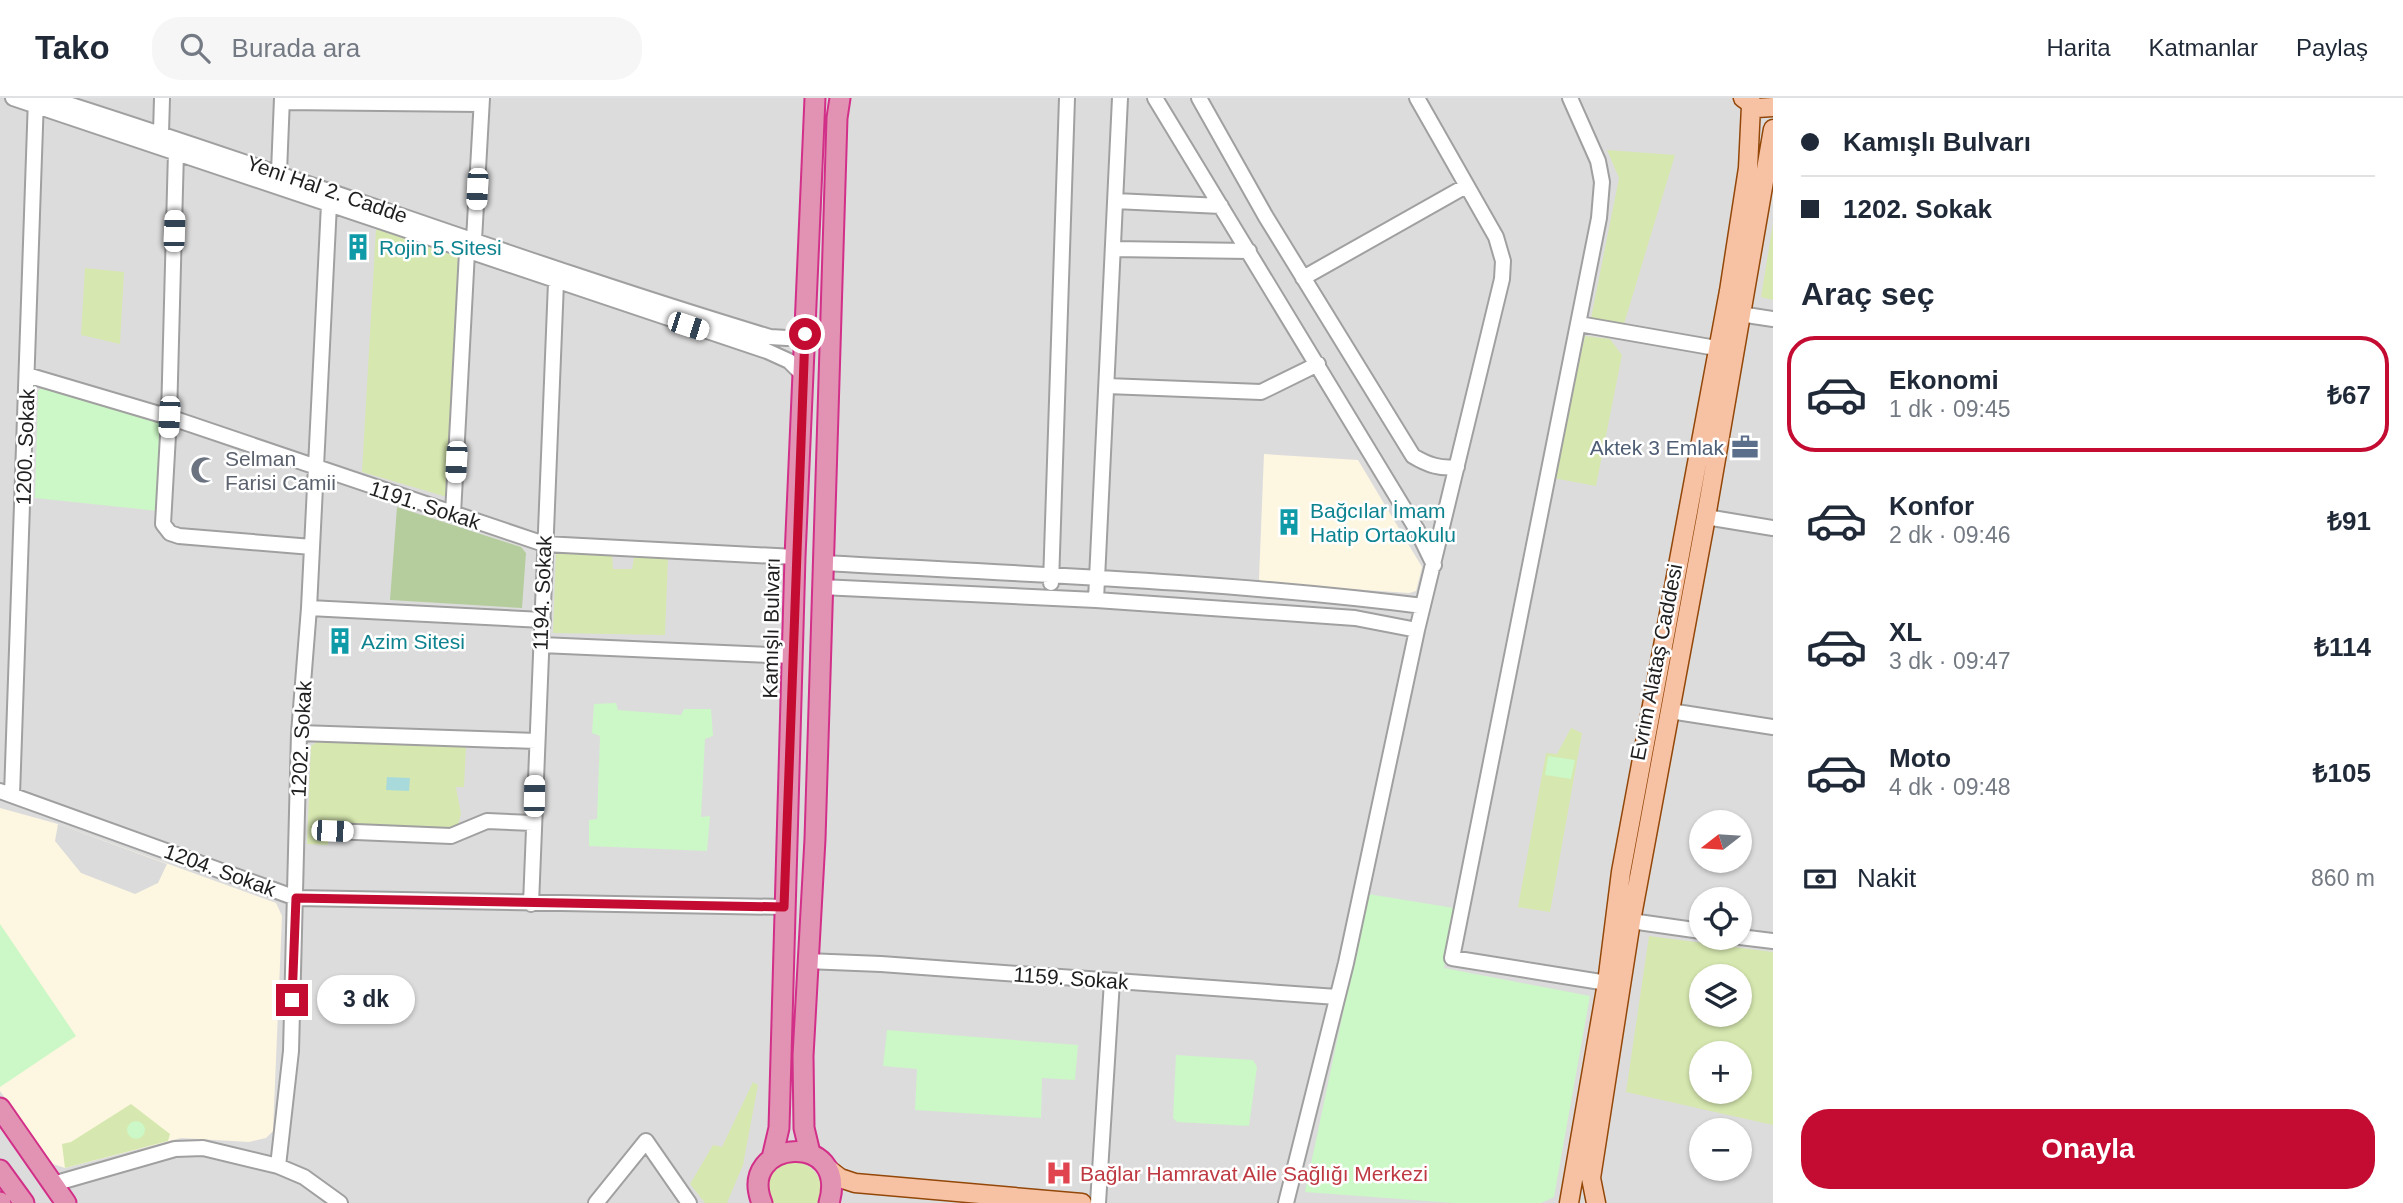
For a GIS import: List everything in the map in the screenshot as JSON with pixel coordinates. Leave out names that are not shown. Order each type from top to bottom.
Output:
[{"type":"highway","name":"Kamışlı Bulvarı","points":[[759,1201],[760,1175],[772,1158],[779,1128],[796,557],[815,98]]},
{"type":"highway","points":[[810,1153],[804,1128],[806,961],[815,839],[837,118],[841,98]]},
{"type":"highway","points":[[0,1108],[50,1195]]},
{"type":"highway","points":[[0,1130],[50,1195],[66,1203]]},
{"type":"highway","points":[[772,1158],[790,1150],[810,1153],[827,1168],[832,1180],[829,1203]]},
{"type":"highway","points":[[1,1172],[22,1203]]},
{"type":"main road","points":[[1569,1203],[1607,983],[1621,872],[1716,348],[1729,291],[1748,168],[1744,101],[1763,109],[1773,107]]},
{"type":"main road","name":"Evrim Alataş Caddesi","points":[[1596,1203],[1591,1178],[1631,920],[1706,517],[1773,129]]},
{"type":"main road","points":[[827,1168],[840,1178],[855,1183],[1082,1203]]},
{"type":"street","points":[[13,98],[36,102],[329,205],[471,246],[556,282],[767,351],[789,361],[803,375]]},
{"type":"street","name":"Yeni Hal 2. Cadde","points":[[49,98],[279,172],[471,246],[769,337],[787,338],[805,334]]},
{"type":"street","points":[[161,133],[162,98]]},
{"type":"street","points":[[1051,597],[1067,98]]},
{"type":"street","points":[[1096,600],[1120,98]]},
{"type":"street","points":[[1154,98],[1318,364],[1417,530],[1434,565]]},
{"type":"street","points":[[1199,98],[1303,278],[1413,456],[1426,464],[1444,469],[1457,467]]},
{"type":"street","points":[[1286,1203],[1337,997],[1417,629],[1503,261],[1496,237],[1417,98]]},
{"type":"street","points":[[1570,98],[1598,161],[1602,182],[1600,218],[1532,544],[1452,958],[1607,983]]},
{"type":"street","points":[[279,172],[282,100],[482,101],[453,514]]},
{"type":"street","name":"1200. Sokak","points":[[6,793],[27,375],[36,102]]},
{"type":"street","points":[[176,151],[169,417],[163,524],[170,533],[312,547]]},
{"type":"street","points":[[1303,278],[1466,186]]},
{"type":"street","points":[[1115,201],[1221,206]]},
{"type":"street","name":"1202. Sokak","points":[[278,1166],[291,1051],[299,733],[310,608],[329,205]]},
{"type":"street","points":[[1113,249],[1249,251]]},
{"type":"street","name":"1194. Sokak","points":[[531,904],[556,282]]},
{"type":"street","points":[[1740,314],[1773,319]]},
{"type":"street","points":[[1579,324],[1716,348]]},
{"type":"street","points":[[1107,386],[1261,392],[1318,364]]},
{"type":"street","name":"1191. Sokak","points":[[27,375],[169,417],[315,469],[544,544],[796,557]]},
{"type":"street","points":[[1706,517],[1773,528]]},
{"type":"street","points":[[823,563],[1097,579],[1357,598],[1423,606]]},
{"type":"street","points":[[821,587],[1051,597],[1355,618],[1417,629]]},
{"type":"street","points":[[310,608],[542,620]]},
{"type":"street","points":[[541,645],[793,656]]},
{"type":"street","points":[[1670,711],[1773,727]]},
{"type":"street","points":[[299,733],[536,741]]},
{"type":"street","name":"1204. Sokak","points":[[6,793],[296,898],[784,907]]},
{"type":"street","points":[[332,831],[451,836],[487,821],[533,823]]},
{"type":"street","points":[[1631,920],[1689,929]]},
{"type":"street","points":[[1752,938],[1773,941]]},
{"type":"street","name":"1159. Sokak","points":[[806,961],[1337,997]]},
{"type":"street","points":[[1098,1203],[1112,981]]},
{"type":"street","points":[[596,1203],[646,1141],[688,1203]]},
{"type":"street","points":[[50,1195],[176,1149],[203,1148],[278,1166],[304,1177],[340,1203]]},
{"type":"shaded area","points":[[0,98],[1773,98],[1773,1203],[0,1203]]},
{"type":"shaded area","points":[[1264,454],[1358,460],[1422,567],[1416,591],[1409,593],[1263,583],[1259,579]]},
{"type":"shaded area","points":[[0,808],[58,824],[276,903],[282,916],[273,1131],[266,1138],[249,1142],[181,1138],[65,1168],[53,1164],[0,1091]]},
{"type":"shaded area","points":[[58,824],[167,864],[158,883],[135,894],[81,873],[55,841]]},
{"type":"green space","points":[[1607,150],[1675,155],[1624,324],[1591,318],[1619,178]]},
{"type":"green space","points":[[1773,223],[1773,300],[1761,297]]},
{"type":"green space","points":[[376,229],[458,257],[447,497],[362,472]]},
{"type":"green space","points":[[85,268],[124,272],[120,344],[81,335]]},
{"type":"green space","points":[[1585,336],[1610,339],[1622,355],[1596,486],[1553,478]]},
{"type":"green space","points":[[43,387],[165,415],[158,511],[35,498],[38,391]]},
{"type":"green space","points":[[397,507],[521,547],[526,553],[522,608],[390,600]]},
{"type":"green space","points":[[556,552],[612,555],[613,569],[632,569],[634,558],[668,557],[665,635],[553,633]]},
{"type":"green space","points":[[616,703],[618,710],[681,715],[684,709],[711,709],[713,736],[705,739],[701,817],[710,816],[707,851],[589,846],[589,820],[597,819],[600,736],[592,733],[594,704]]},
{"type":"green space","points":[[1571,728],[1582,733],[1550,912],[1518,907],[1546,753],[1557,754]]},
{"type":"green space","points":[[317,742],[466,747],[464,787],[456,787],[461,814],[458,825],[452,829],[329,829],[328,845],[307,844],[311,746]]},
{"type":"green space","points":[[1548,756],[1575,760],[1571,779],[1545,775]]},
{"type":"green space","points":[[1368,894],[1454,908],[1444,968],[1590,996],[1554,1197],[1541,1203],[1454,1203],[1305,1192]]},
{"type":"green space","points":[[0,924],[76,1036],[0,1087]]},
{"type":"green space","points":[[1649,936],[1689,941],[1689,950],[1752,949],[1773,952],[1773,1125],[1752,1120],[1752,1118],[1626,1092]]},
{"type":"green space","points":[[887,1030],[1078,1045],[1075,1080],[1042,1078],[1041,1118],[915,1110],[917,1069],[883,1066]]},
{"type":"green space","points":[[1176,1055],[1253,1060],[1257,1067],[1249,1126],[1177,1122],[1173,1118]]},
{"type":"green space","points":[[753,1082],[758,1085],[743,1165],[727,1203],[705,1203],[690,1184],[713,1145],[722,1147]]},
{"type":"green space","points":[[131,1104],[170,1134],[168,1141],[65,1168],[62,1144],[71,1142]]},
{"type":"green space","points":[[136,1121],[142,1124],[145,1130],[142,1136],[136,1139],[130,1136],[127,1130],[130,1124]]},
{"type":"green space","points":[[794,1161],[808,1166],[818,1176],[821,1188],[817,1203],[771,1203],[770,1175],[778,1166]]},
{"type":"water","points":[[387,777],[410,778],[409,791],[386,790]]},
{"type":"place","name":"Rojin 5 Sitesi","points":[[358,247]]},
{"type":"place","name":"Aktek 3 Emlak","points":[[1745,447]]},
{"type":"place","name":"Selman Farisi Camii","points":[[204,470]]},
{"type":"place","name":"Bağcılar İmam Hatip Ortaokulu","points":[[1289,522]]},
{"type":"place","name":"Azim Sitesi","points":[[340,641]]},
{"type":"place","name":"Bağlar Hamravat Aile Sağlığı Merkezi","points":[[1059,1173]]},
{"type":"route","points":[[292,1000],[296,898],[784,907],[805,334]]}]
